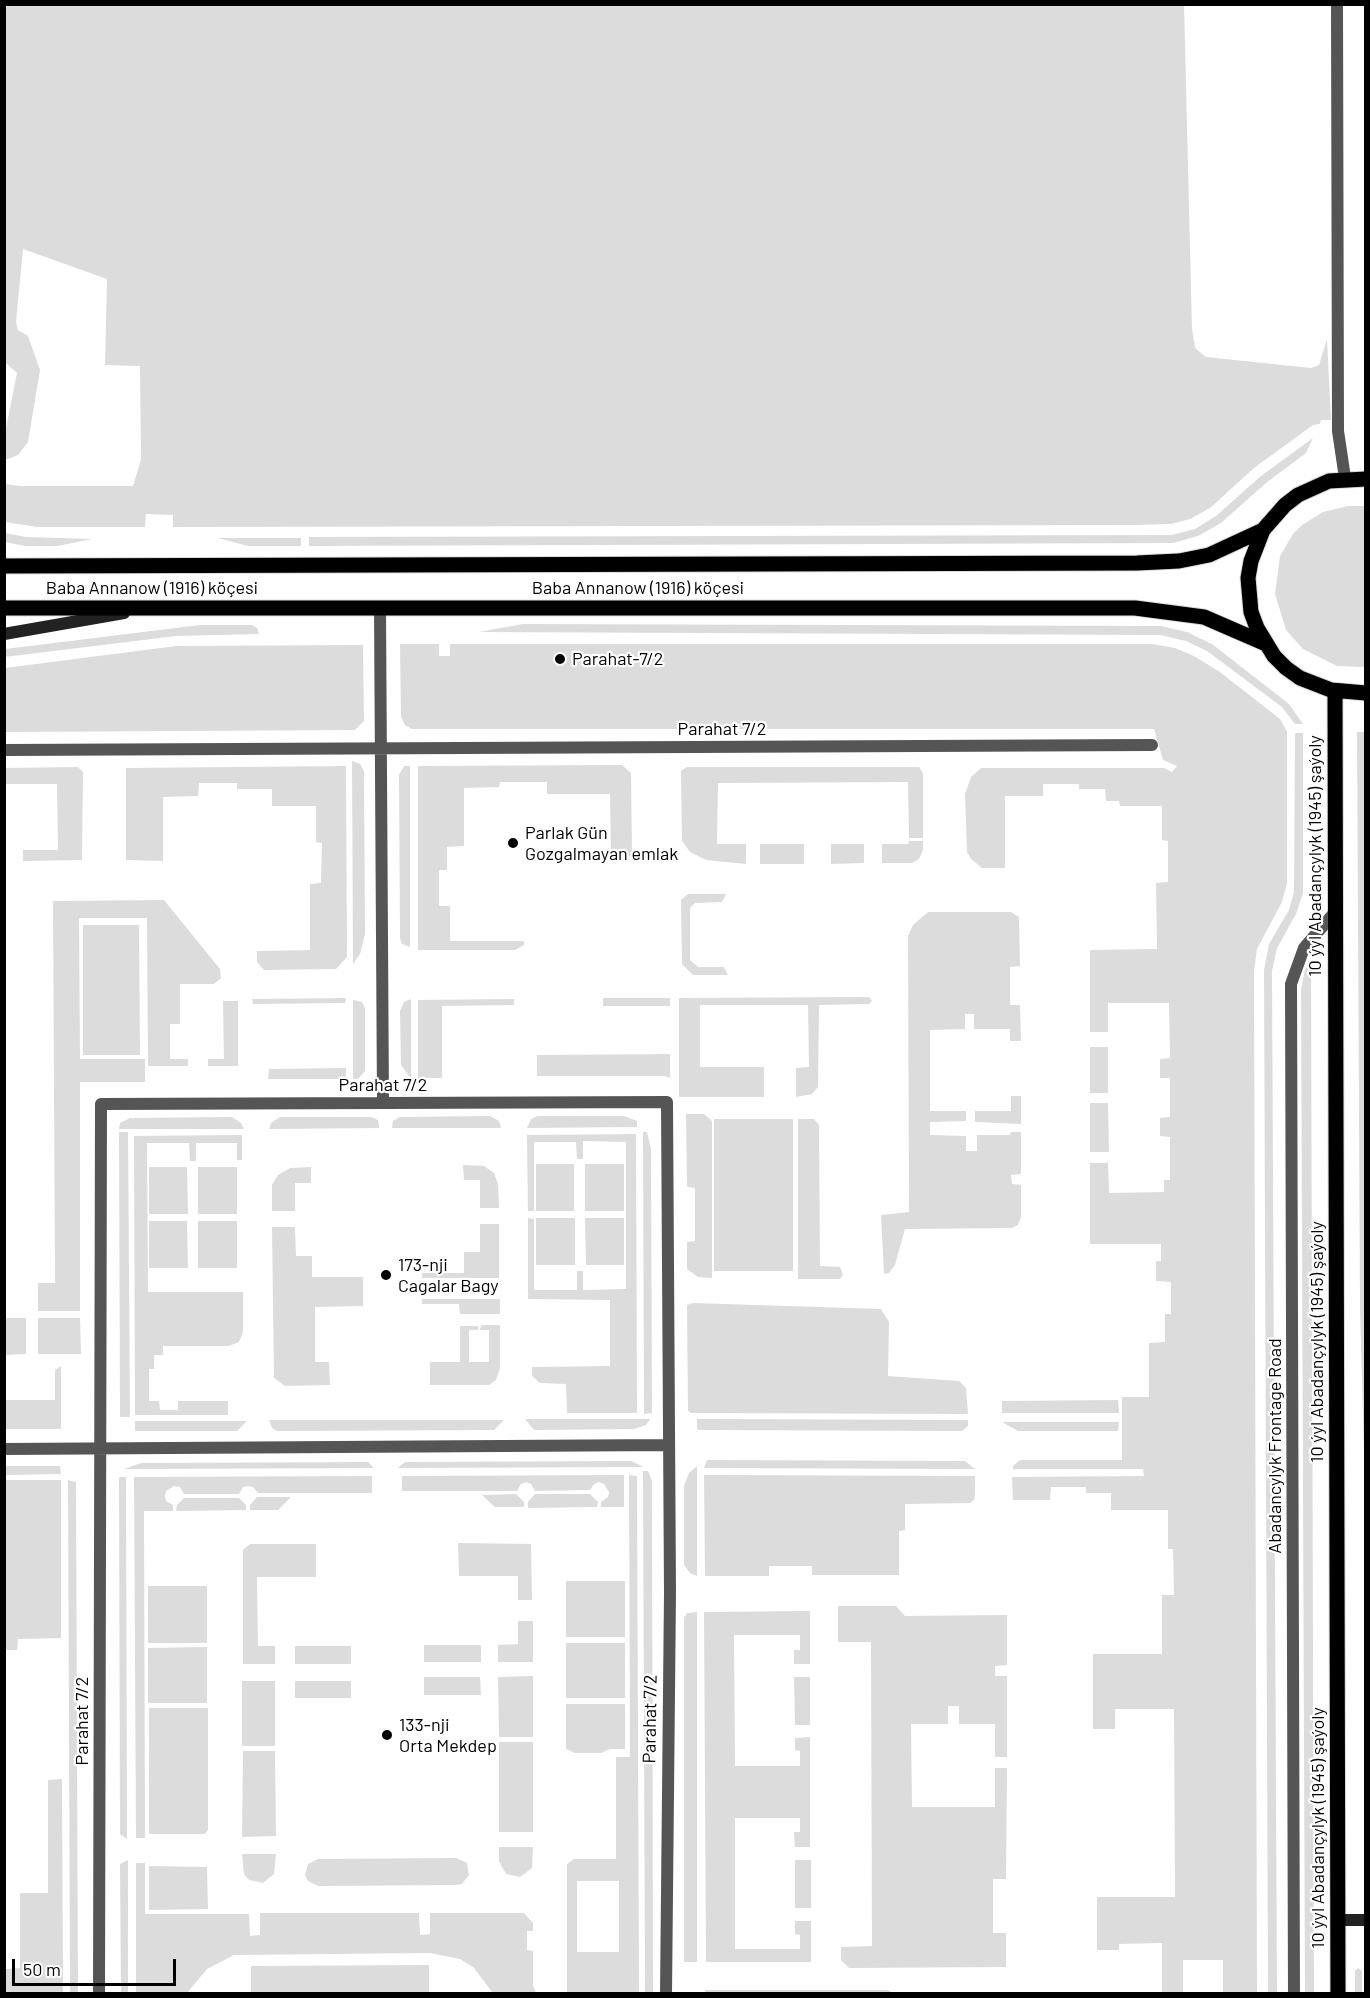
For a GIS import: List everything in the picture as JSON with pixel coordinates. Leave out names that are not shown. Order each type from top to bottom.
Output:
[{"type":"main road","points":[[1365,479],[1345,478],[1329,481],[1298,495],[1273,517],[1263,530],[1251,561],[1248,578],[1251,612],[1264,643],[1274,656],[1300,678],[1335,691],[1365,693]]},
{"type":"main road","name":"Baba Annanow (1916) köçesi","points":[[4,566],[1137,564],[1179,561],[1209,555],[1263,530]]},
{"type":"main road","name":"Baba Annanow (1916) köçesi","points":[[4,608],[1136,608],[1204,617],[1264,643]]},
{"type":"main road","name":"10 ýyl Abadançylyk (1945) şaýoly","points":[[1335,691],[1338,1994]]},
{"type":"street","points":[[1337,4],[1338,431],[1345,478]]},
{"type":"street","points":[[4,634],[155,608]]},
{"type":"street","points":[[381,608],[382,1103]]},
{"type":"street","name":"Parahat 7/2","points":[[4,750],[1152,746]]},
{"type":"street","name":"Abadancylyk Frontage Road","points":[[1294,1994],[1291,984],[1304,948],[1335,912]]},
{"type":"street","name":"Parahat 7/2","points":[[99,1994],[101,1104],[667,1101],[669,1445],[666,1994]]},
{"type":"street","points":[[4,1449],[669,1445]]},
{"type":"street","points":[[1338,1920],[1365,1920]]},
{"type":"shaded area","points":[[1184,4],[1192,329],[1195,348],[1206,357],[1311,368],[1319,365],[1327,339],[1331,420],[1321,420],[1320,424],[1313,425],[1254,468],[1210,508],[1190,519],[1171,524],[1136,525],[173,527],[173,515],[146,514],[145,527],[37,527],[5,522],[5,484],[133,486],[141,460],[140,366],[105,365],[107,279],[23,249],[16,322],[18,330],[28,336],[40,370],[28,442],[18,455],[5,460],[5,433],[17,373],[4,361],[5,5]]},
{"type":"shaded area","points":[[1313,438],[1306,453],[1266,483],[1221,523],[1198,536],[1173,543],[309,546],[309,537],[1172,535],[1195,529],[1216,516],[1261,476]]},
{"type":"shaded area","points":[[1348,506],[1365,506],[1366,667],[1337,666],[1303,649],[1286,630],[1275,594],[1280,556],[1293,534],[1302,525],[1323,512]]},
{"type":"shaded area","points":[[5,533],[26,537],[92,539],[58,546],[25,546],[5,542]]},
{"type":"shaded area","points":[[218,538],[301,538],[301,546],[248,546]]},
{"type":"shaded area","points":[[523,624],[1161,626],[1187,632],[1212,644],[1289,704],[1303,724],[1295,724],[1282,707],[1207,651],[1186,641],[1160,635],[479,632]]},
{"type":"shaded area","points":[[200,625],[252,625],[257,628],[259,634],[176,636],[5,657],[5,649]]},
{"type":"shaded area","points":[[400,644],[439,644],[439,656],[450,656],[450,644],[1152,644],[1175,648],[1194,656],[1220,672],[1280,719],[1287,731],[1287,883],[1282,902],[1257,949],[1254,971],[1257,1993],[1223,1993],[1223,1960],[1183,1960],[1183,1993],[1162,1992],[1162,1943],[1119,1944],[1119,1950],[1097,1950],[1097,1897],[1175,1897],[1174,1709],[1115,1709],[1115,1729],[1093,1729],[1093,1654],[1162,1654],[1162,1595],[1174,1595],[1173,1549],[1168,1549],[1168,1510],[1111,1510],[1111,1493],[1086,1493],[1086,1487],[1051,1487],[1050,1500],[1013,1500],[1012,1477],[1144,1476],[1143,1469],[1013,1469],[1013,1466],[1020,1460],[1122,1460],[1122,1397],[1149,1397],[1149,1343],[1165,1342],[1165,1314],[1171,1314],[1171,1282],[1156,1281],[1156,1261],[1161,1261],[1161,1244],[1090,1244],[1090,1163],[1108,1163],[1109,1193],[1164,1192],[1164,1180],[1170,1180],[1170,1137],[1160,1136],[1160,1118],[1170,1117],[1170,1078],[1160,1078],[1160,1059],[1170,1058],[1169,1003],[1108,1003],[1108,1032],[1090,1032],[1090,950],[1157,949],[1156,883],[1168,882],[1168,841],[1162,840],[1162,806],[1120,806],[1119,801],[1106,801],[1105,789],[1079,789],[1079,784],[1043,784],[1043,796],[1005,796],[1005,868],[982,868],[971,859],[967,852],[965,794],[971,777],[981,768],[1164,768],[1172,772],[1177,766],[1163,760],[1154,729],[412,729],[405,725],[401,717]]},
{"type":"shaded area","points":[[363,645],[364,721],[355,730],[5,732],[5,668],[176,646]]},
{"type":"shaded area","points":[[1357,732],[1366,732],[1365,1491],[1360,1309]]},
{"type":"shaded area","points":[[1295,733],[1303,733],[1303,893],[1296,914],[1277,948],[1272,971],[1277,1993],[1268,1994],[1264,970],[1269,944],[1289,910],[1294,892]]},
{"type":"shaded area","points":[[352,761],[360,764],[364,771],[365,934],[360,954],[353,964]]},
{"type":"shaded area","points":[[622,765],[631,773],[632,854],[628,858],[611,858],[610,794],[547,794],[547,782],[500,782],[499,787],[464,788],[464,846],[447,847],[447,870],[439,870],[439,906],[450,906],[450,941],[524,941],[524,945],[515,950],[418,950],[418,766]]},
{"type":"shaded area","points":[[346,766],[347,957],[336,969],[264,970],[257,962],[257,951],[310,950],[310,884],[321,883],[322,843],[316,842],[316,806],[272,806],[272,789],[237,789],[237,783],[199,783],[198,796],[163,797],[163,861],[126,860],[126,768]]},
{"type":"shaded area","points":[[404,766],[410,766],[410,947],[402,944],[400,938],[399,775]]},
{"type":"shaded area","points":[[78,767],[83,772],[82,860],[23,861],[23,850],[58,850],[57,784],[5,784],[5,768]]},
{"type":"shaded area","points":[[687,767],[919,767],[923,773],[923,838],[909,838],[908,782],[718,783],[717,844],[746,844],[746,864],[706,860],[690,852],[682,841],[681,771]]},
{"type":"shaded area","points":[[909,841],[923,841],[923,850],[919,859],[912,863],[882,863],[882,844],[908,844]]},
{"type":"shaded area","points":[[760,844],[804,844],[804,864],[760,864]]},
{"type":"shaded area","points":[[831,844],[864,844],[864,863],[831,864]]},
{"type":"shaded area","points":[[688,894],[726,894],[722,902],[695,903],[690,908],[690,960],[698,967],[724,967],[728,975],[693,975],[682,964],[681,900]]},
{"type":"shaded area","points":[[164,900],[220,969],[221,978],[214,984],[180,984],[180,1024],[170,1024],[170,1059],[188,1059],[188,1066],[148,1066],[147,918],[79,918],[80,1059],[145,1059],[145,1082],[80,1082],[80,1311],[38,1311],[38,1283],[55,1283],[53,901]]},
{"type":"shaded area","points":[[928,912],[1011,912],[1019,917],[1020,966],[1010,967],[1010,1005],[1020,1005],[1021,1041],[1010,1041],[1010,1029],[974,1029],[974,1014],[965,1014],[965,1029],[930,1030],[930,1111],[966,1111],[966,1121],[930,1122],[930,1135],[966,1136],[966,1151],[977,1151],[977,1135],[1010,1135],[1011,1132],[1021,1132],[1021,1174],[1011,1175],[1012,1184],[1021,1185],[1021,1217],[1018,1225],[1012,1228],[905,1229],[895,1265],[889,1273],[884,1274],[881,1215],[909,1212],[908,936],[913,925]]},
{"type":"shaded area","points":[[83,925],[139,925],[140,1055],[83,1055]]},
{"type":"shaded area","points":[[1311,964],[1314,1993],[1305,1994],[1301,989],[1305,969]]},
{"type":"shaded area","points":[[869,997],[872,1001],[869,1004],[819,1005],[818,1087],[812,1094],[796,1097],[796,1068],[809,1067],[808,1005],[700,1005],[700,1067],[764,1067],[764,1097],[679,1097],[679,998]]},
{"type":"shaded area","points":[[346,998],[345,1003],[253,1004],[252,999]]},
{"type":"shaded area","points":[[603,998],[670,998],[670,1006],[603,1006]]},
{"type":"shaded area","points":[[411,999],[411,1079],[401,1065],[400,1011],[404,1002]]},
{"type":"shaded area","points":[[514,999],[514,1005],[442,1006],[442,1078],[418,1078],[418,1000]]},
{"type":"shaded area","points":[[353,1000],[362,1002],[365,1008],[365,1071],[358,1079],[353,1079]]},
{"type":"shaded area","points":[[223,1001],[238,1001],[238,1066],[208,1066],[208,1059],[224,1059]]},
{"type":"shaded area","points":[[1090,1047],[1108,1047],[1108,1093],[1090,1093]]},
{"type":"shaded area","points":[[670,1054],[670,1078],[665,1076],[537,1076],[537,1055]]},
{"type":"shaded area","points":[[346,1068],[346,1079],[268,1079],[269,1069]]},
{"type":"shaded area","points":[[1011,1096],[1021,1096],[1021,1124],[975,1122],[975,1111],[1011,1111]]},
{"type":"shaded area","points":[[1090,1103],[1108,1103],[1109,1152],[1090,1152]]},
{"type":"shaded area","points":[[686,1114],[704,1114],[712,1121],[712,1278],[698,1277],[687,1269],[687,1242],[695,1241],[695,1188],[687,1187]]},
{"type":"shaded area","points":[[490,1116],[499,1121],[501,1128],[392,1128],[393,1121],[400,1117]]},
{"type":"shaded area","points":[[538,1116],[624,1116],[637,1121],[637,1127],[527,1128],[531,1119]]},
{"type":"shaded area","points":[[232,1117],[241,1123],[244,1129],[119,1129],[120,1123],[130,1118]]},
{"type":"shaded area","points":[[280,1117],[371,1117],[378,1120],[379,1128],[269,1129],[271,1123]]},
{"type":"shaded area","points":[[714,1119],[793,1119],[793,1271],[714,1271]]},
{"type":"shaded area","points":[[798,1119],[814,1119],[819,1125],[820,1266],[840,1267],[843,1275],[840,1279],[798,1279]]},
{"type":"shaded area","points":[[119,1132],[128,1132],[130,1417],[120,1417]]},
{"type":"shaded area","points":[[643,1132],[647,1132],[651,1149],[652,1413],[644,1414]]},
{"type":"shaded area","points":[[636,1134],[637,1413],[567,1413],[566,1384],[540,1383],[532,1376],[532,1367],[610,1366],[610,1300],[528,1299],[528,1218],[534,1219],[534,1290],[577,1290],[577,1271],[583,1271],[583,1290],[626,1289],[626,1142],[583,1141],[583,1159],[577,1159],[576,1142],[534,1142],[534,1211],[528,1211],[527,1135]]},
{"type":"shaded area","points":[[242,1135],[242,1160],[237,1160],[237,1143],[196,1143],[196,1161],[190,1161],[189,1143],[147,1143],[148,1292],[243,1292],[243,1332],[239,1342],[229,1346],[163,1346],[163,1355],[154,1355],[154,1369],[149,1369],[149,1401],[159,1401],[160,1410],[178,1410],[178,1401],[228,1401],[228,1415],[135,1415],[134,1136]]},
{"type":"shaded area","points":[[536,1164],[574,1164],[574,1211],[536,1211]]},
{"type":"shaded area","points":[[585,1164],[624,1164],[624,1211],[585,1211]]},
{"type":"shaded area","points":[[463,1165],[484,1166],[494,1173],[498,1184],[499,1208],[480,1208],[480,1180],[464,1180]]},
{"type":"shaded area","points":[[149,1167],[187,1167],[188,1214],[149,1214]]},
{"type":"shaded area","points":[[198,1167],[237,1167],[237,1214],[198,1214]]},
{"type":"shaded area","points":[[311,1167],[311,1183],[295,1183],[295,1211],[272,1211],[272,1185],[278,1175],[290,1168]]},
{"type":"shaded area","points":[[536,1218],[575,1218],[575,1265],[536,1265]]},
{"type":"shaded area","points":[[585,1218],[624,1218],[624,1265],[586,1265]]},
{"type":"shaded area","points":[[149,1221],[187,1221],[188,1268],[149,1268]]},
{"type":"shaded area","points":[[198,1221],[237,1221],[237,1268],[198,1268]]},
{"type":"shaded area","points":[[480,1224],[499,1224],[499,1278],[422,1278],[422,1273],[464,1273],[464,1252],[480,1252]]},
{"type":"shaded area","points":[[272,1227],[295,1227],[296,1256],[312,1256],[312,1277],[363,1277],[363,1306],[315,1307],[315,1362],[329,1362],[330,1385],[285,1386],[274,1378]]},
{"type":"shaded area","points":[[422,1299],[500,1299],[500,1314],[460,1314],[459,1304],[422,1304]]},
{"type":"shaded area","points":[[693,1303],[881,1309],[889,1322],[888,1376],[959,1381],[966,1388],[968,1414],[691,1413],[688,1411],[687,1305]]},
{"type":"shaded area","points":[[5,1318],[26,1318],[26,1354],[5,1355]]},
{"type":"shaded area","points":[[38,1318],[80,1318],[81,1354],[38,1354]]},
{"type":"shaded area","points":[[481,1325],[500,1325],[500,1368],[496,1380],[489,1385],[430,1385],[430,1362],[460,1362],[460,1326],[478,1326],[478,1330],[469,1330],[469,1362],[489,1362],[489,1330],[480,1330]]},
{"type":"shaded area","points":[[61,1366],[61,1429],[5,1429],[5,1400],[55,1400],[55,1370]]},
{"type":"shaded area","points":[[1118,1400],[1119,1413],[1002,1413],[1002,1401]]},
{"type":"shaded area","points":[[525,1419],[650,1419],[646,1425],[634,1429],[534,1430]]},
{"type":"shaded area","points":[[697,1419],[968,1420],[968,1426],[962,1431],[700,1430],[697,1429]]},
{"type":"shaded area","points":[[269,1420],[504,1420],[494,1430],[277,1431],[272,1428]]},
{"type":"shaded area","points":[[135,1421],[246,1422],[237,1431],[135,1431]]},
{"type":"shaded area","points":[[1002,1422],[1119,1422],[1118,1431],[1018,1431]]},
{"type":"shaded area","points":[[707,1460],[965,1461],[975,1469],[704,1468]]},
{"type":"shaded area","points":[[631,1461],[644,1467],[398,1468],[405,1462]]},
{"type":"shaded area","points":[[368,1462],[374,1468],[124,1469],[141,1463]]},
{"type":"shaded area","points":[[4,1466],[60,1466],[61,1474],[5,1475]]},
{"type":"shaded area","points":[[697,1466],[697,1576],[690,1573],[684,1565],[684,1486],[689,1473]]},
{"type":"shaded area","points":[[643,1471],[648,1471],[652,1481],[653,1994],[645,1993]]},
{"type":"shaded area","points":[[624,1475],[624,1507],[601,1507],[601,1502],[608,1497],[609,1492],[604,1484],[599,1482],[594,1484],[590,1490],[535,1491],[531,1484],[526,1482],[521,1484],[517,1491],[402,1491],[402,1476]]},
{"type":"shaded area","points":[[629,1475],[637,1476],[639,1993],[567,1993],[567,1864],[574,1859],[616,1859],[616,1757],[630,1757]],"holes":[[[577,1881],[619,1881],[619,1952],[577,1952]]]},
{"type":"shaded area","points":[[704,1475],[975,1476],[975,1494],[974,1500],[970,1503],[905,1504],[905,1530],[899,1531],[899,1575],[812,1575],[812,1566],[769,1566],[769,1576],[705,1576]]},
{"type":"shaded area","points":[[372,1476],[372,1493],[258,1493],[253,1487],[248,1486],[243,1487],[239,1494],[184,1494],[180,1487],[174,1486],[166,1491],[165,1496],[166,1501],[173,1505],[173,1511],[144,1511],[145,1838],[136,1838],[134,1477]]},
{"type":"shaded area","points":[[119,1477],[126,1477],[127,1839],[120,1834]]},
{"type":"shaded area","points":[[5,1480],[61,1480],[61,1638],[18,1639],[17,1650],[5,1650]]},
{"type":"shaded area","points":[[68,1480],[76,1482],[78,1994],[70,1993]]},
{"type":"shaded area","points":[[516,1494],[524,1502],[524,1507],[495,1507],[482,1495]]},
{"type":"shaded area","points":[[535,1494],[590,1494],[598,1502],[597,1507],[528,1508],[528,1502]]},
{"type":"shaded area","points":[[257,1497],[291,1497],[278,1510],[250,1510],[250,1505]]},
{"type":"shaded area","points":[[184,1498],[239,1498],[246,1505],[246,1510],[176,1511],[177,1505]]},
{"type":"shaded area","points":[[458,1543],[531,1544],[532,1600],[518,1600],[518,1576],[459,1576]]},
{"type":"shaded area","points":[[250,1544],[316,1544],[316,1577],[257,1577],[258,1646],[275,1646],[275,1664],[243,1664],[243,1550]]},
{"type":"shaded area","points":[[566,1581],[625,1581],[625,1637],[566,1637]]},
{"type":"shaded area","points":[[148,1586],[207,1586],[207,1643],[148,1643]]},
{"type":"shaded area","points":[[838,1606],[896,1606],[905,1616],[1007,1615],[1007,1665],[995,1666],[995,1676],[1007,1676],[1007,1757],[995,1757],[995,1724],[959,1724],[959,1706],[948,1706],[948,1724],[911,1724],[912,1807],[995,1807],[995,1768],[1007,1768],[1006,1879],[993,1879],[993,1933],[1006,1933],[1006,1967],[849,1968],[841,1960],[841,1947],[872,1946],[871,1642],[838,1642]]},
{"type":"shaded area","points":[[810,1611],[810,1664],[794,1664],[794,1650],[800,1650],[800,1635],[734,1635],[735,1766],[800,1766],[800,1751],[795,1750],[795,1738],[810,1737],[810,1847],[795,1847],[794,1832],[800,1832],[800,1818],[735,1818],[735,1949],[800,1949],[800,1935],[795,1934],[795,1921],[811,1921],[811,1962],[706,1962],[704,1612]]},
{"type":"shaded area","points":[[697,1612],[697,1962],[684,1962],[684,1618],[687,1613]]},
{"type":"shaded area","points":[[518,1621],[533,1621],[533,1662],[498,1662],[498,1645],[518,1644]]},
{"type":"shaded area","points":[[566,1643],[625,1643],[625,1698],[566,1698]]},
{"type":"shaded area","points":[[424,1645],[481,1645],[481,1662],[424,1662]]},
{"type":"shaded area","points":[[295,1646],[351,1646],[351,1664],[295,1664]]},
{"type":"shaded area","points":[[207,1647],[207,1703],[148,1703],[148,1648]]},
{"type":"shaded area","points":[[533,1676],[533,1737],[499,1737],[498,1677]]},
{"type":"shaded area","points":[[424,1677],[480,1677],[481,1695],[424,1695]]},
{"type":"shaded area","points":[[794,1677],[810,1677],[810,1725],[795,1725]]},
{"type":"shaded area","points":[[242,1681],[275,1681],[275,1746],[242,1746]]},
{"type":"shaded area","points":[[295,1681],[351,1681],[351,1698],[295,1698]]},
{"type":"shaded area","points":[[566,1704],[625,1704],[625,1749],[610,1749],[601,1753],[575,1753],[566,1749]]},
{"type":"shaded area","points":[[149,1708],[208,1708],[208,1830],[205,1834],[149,1834]]},
{"type":"shaded area","points":[[499,1742],[533,1742],[533,1832],[499,1832]]},
{"type":"shaded area","points":[[243,1751],[275,1751],[276,1836],[242,1837]]},
{"type":"shaded area","points":[[62,1779],[63,1993],[5,1993],[5,1969],[20,1968],[20,1893],[48,1893],[48,1780]]},
{"type":"shaded area","points":[[499,1847],[533,1847],[532,1868],[520,1877],[506,1874],[499,1861]]},
{"type":"shaded area","points":[[242,1854],[276,1854],[274,1874],[263,1883],[249,1880],[244,1874]]},
{"type":"shaded area","points":[[456,1858],[467,1863],[469,1875],[462,1884],[456,1885],[318,1886],[308,1881],[305,1875],[308,1864],[318,1859]]},
{"type":"shaded area","points":[[128,1860],[128,1993],[121,1993],[120,1864]]},
{"type":"shaded area","points":[[795,1860],[811,1860],[811,1908],[795,1908]]},
{"type":"shaded area","points":[[136,1863],[145,1863],[145,1914],[249,1914],[250,1936],[260,1935],[260,1913],[419,1913],[420,1935],[430,1934],[430,1913],[524,1913],[533,1923],[533,1931],[527,1931],[527,1950],[533,1951],[533,1986],[536,1993],[493,1993],[473,1967],[460,1959],[430,1953],[234,1955],[207,1969],[187,1993],[136,1993]]},
{"type":"shaded area","points":[[149,1866],[207,1867],[208,1909],[149,1910]]},
{"type":"shaded area","points":[[429,1965],[429,1993],[251,1993],[251,1966]]},
{"type":"shaded area","points":[[1358,1968],[1362,1971],[1362,1993],[1355,1993],[1355,1971]]},
{"type":"shaded area","points":[[705,1990],[888,1990],[893,1993],[705,1994]]},
{"type":"place","name":"Parahat-7/2","points":[[560,659]]},
{"type":"place","name":"Parlak Gün Gozgalmayan emlak","points":[[513,843]]},
{"type":"place","name":"173-nji Cagalar Bagy","points":[[386,1275]]},
{"type":"place","name":"133-nji Orta Mekdep","points":[[387,1735]]}]
